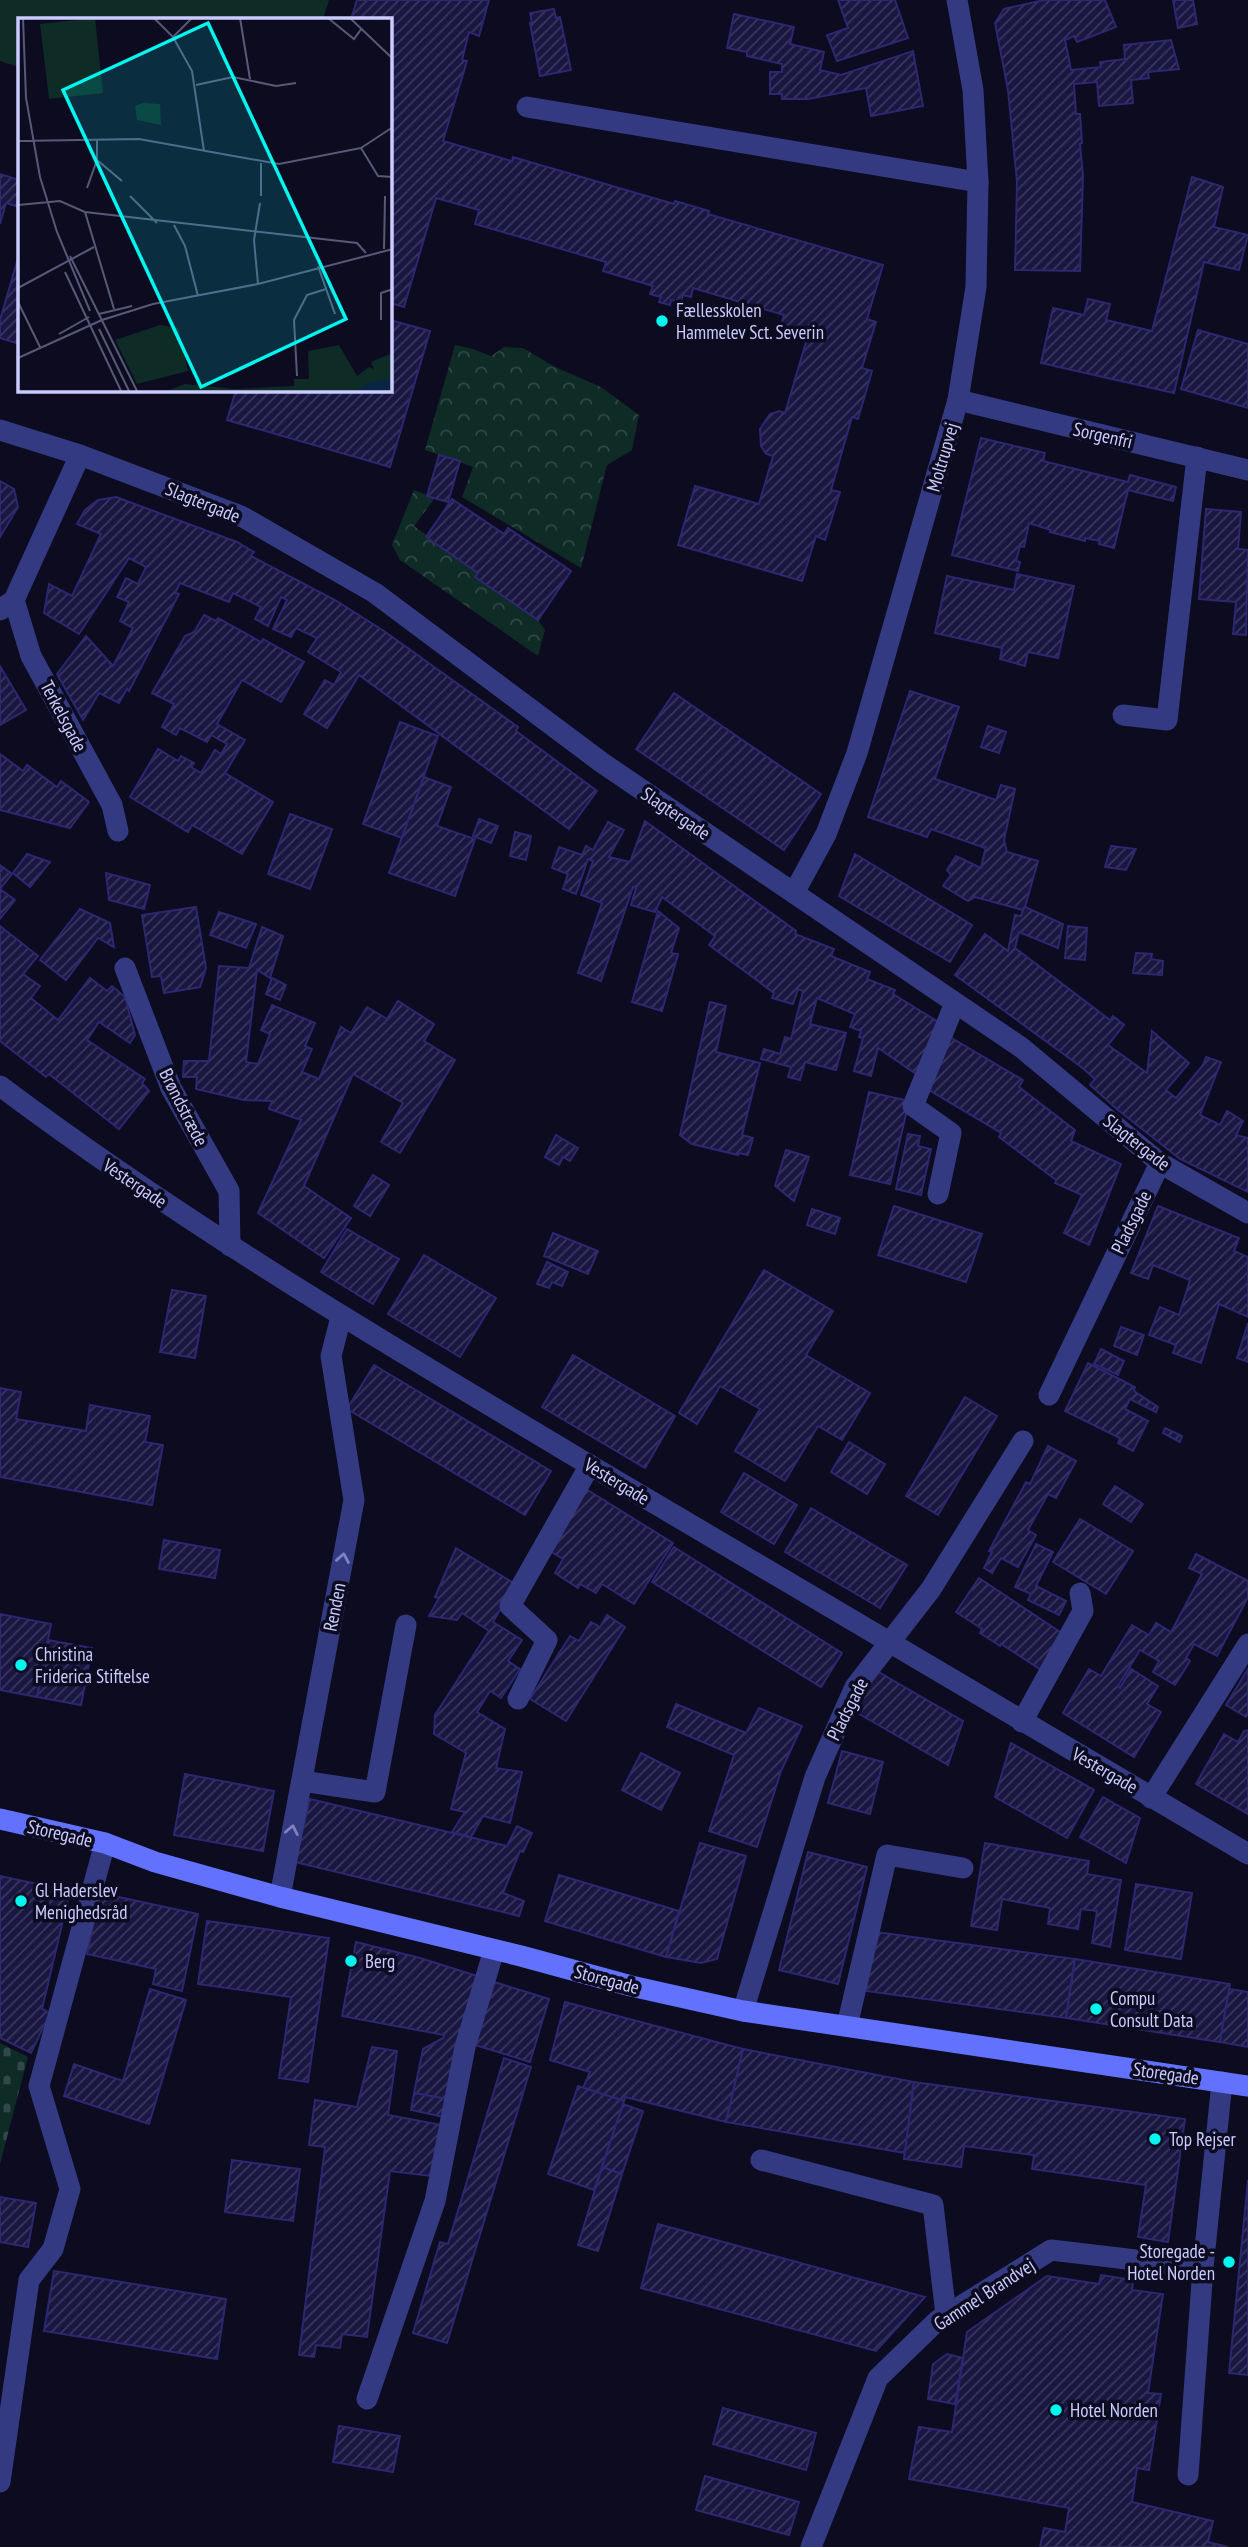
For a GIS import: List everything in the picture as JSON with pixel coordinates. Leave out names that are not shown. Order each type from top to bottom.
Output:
[{"type":"street","name":"Moltrupvej","points":[[794,893],[826,834],[857,753],[958,400],[976,287],[978,182],[973,90],[957,0]]},
{"type":"street","points":[[527,107],[978,182]]},
{"type":"street","name":"Sorgenfri","points":[[958,400],[1248,470]]},
{"type":"street","name":"Slagtergade","points":[[0,430],[80,455],[242,516],[375,593],[601,762],[1022,1048],[1160,1163],[1248,1213]]},
{"type":"street","name":"Terkelsgade","points":[[80,455],[7,605],[31,656],[112,805],[118,831]]},
{"type":"street","points":[[1123,715],[1167,720],[1198,457]]},
{"type":"street","name":"Brøndstræde","points":[[125,968],[171,1088],[229,1191],[230,1246]]},
{"type":"street","points":[[938,1194],[951,1133],[913,1106],[955,1003]]},
{"type":"street","name":"Vestergade","points":[[0,1086],[81,1147],[341,1317],[1248,1854]]},
{"type":"street","name":"Pladsgade","points":[[1049,1395],[1160,1163]]},
{"type":"street","name":"Renden","points":[[280,1897],[354,1500],[331,1356],[341,1317]]},
{"type":"street","name":"Pladsgade","points":[[743,2011],[815,1777],[855,1687],[932,1588],[1023,1441]]},
{"type":"street","points":[[518,1699],[547,1640],[510,1606],[590,1465]]},
{"type":"street","points":[[1022,1722],[1083,1611],[1080,1593]]},
{"type":"street","points":[[302,1781],[375,1792],[406,1625]]},
{"type":"street","points":[[1151,1798],[1248,1644]]},
{"type":"street","name":"Storegade","points":[[1,1819],[104,1843],[155,1861],[280,1897],[632,1986],[743,2011],[1248,2086]]},
{"type":"street","points":[[0,2482],[29,2280],[53,2249],[70,2189],[39,2086],[104,1843]]},
{"type":"street","points":[[847,2026],[887,1855],[963,1868]]},
{"type":"street","points":[[367,2399],[435,2201],[465,2047],[494,1950]]},
{"type":"street","name":"Storegade","points":[[1188,2475],[1203,2269],[1222,2082]]},
{"type":"street","points":[[761,2160],[933,2205],[946,2315]]},
{"type":"street","name":"Gammel Brandvej","points":[[811,2547],[878,2378],[937,2321],[1051,2250],[1203,2269]]},
{"type":"green space","points":[[0,0],[329,0],[323,18],[18,18],[18,67],[0,61]]},
{"type":"green space","points":[[455,345],[491,356],[504,347],[523,348],[555,367],[601,387],[639,415],[632,450],[607,465],[581,568],[462,497],[473,467],[425,450]]},
{"type":"green space","points":[[414,490],[435,498],[414,526],[478,573],[475,578],[538,620],[545,630],[538,656],[400,560],[392,545]]},
{"type":"green space","points":[[0,2043],[28,2057],[0,2164]]},
{"type":"building","points":[[357,0],[489,0],[479,36],[469,32],[462,60],[467,61],[443,141],[512,161],[513,157],[674,204],[675,201],[709,211],[708,214],[883,265],[867,319],[876,322],[862,368],[872,371],[858,419],[852,417],[831,490],[840,492],[825,540],[816,536],[802,581],[678,545],[695,486],[759,504],[773,456],[766,454],[761,446],[760,429],[770,414],[779,411],[785,413],[809,332],[781,324],[784,315],[693,288],[691,297],[683,295],[681,302],[671,300],[670,305],[659,302],[661,297],[650,294],[653,286],[603,271],[606,262],[475,224],[479,210],[436,198],[404,307],[392,304],[392,18],[351,18]]},
{"type":"building","points":[[838,0],[895,0],[908,38],[837,61],[827,35],[848,28]]},
{"type":"building","points":[[1044,0],[1105,0],[1116,27],[1077,42],[1074,36],[1065,40],[1071,70],[1101,67],[1100,62],[1125,59],[1124,45],[1171,40],[1179,69],[1148,72],[1149,78],[1131,80],[1133,103],[1099,106],[1097,82],[1074,84],[1082,143],[1080,271],[1015,270],[1017,182],[1008,90],[995,23],[1004,9]]},
{"type":"building","points":[[1173,0],[1193,0],[1197,24],[1178,28]]},
{"type":"building","points":[[554,9],[556,18],[560,17],[571,70],[540,76],[530,13]]},
{"type":"building","points":[[734,14],[794,27],[790,44],[824,52],[820,70],[841,75],[913,51],[923,106],[871,116],[866,88],[808,99],[782,99],[782,94],[770,94],[770,72],[782,72],[782,64],[727,48]]},
{"type":"building","points":[[0,174],[18,180],[18,207],[6,203],[0,224]]},
{"type":"building","points":[[1192,177],[1223,187],[1214,227],[1248,235],[1239,270],[1204,262],[1174,393],[1041,363],[1053,308],[1084,315],[1088,299],[1110,304],[1106,320],[1152,331]]},
{"type":"building","points":[[18,258],[18,344],[0,338],[0,320]]},
{"type":"building","points":[[392,321],[430,331],[390,467],[227,420],[235,392],[392,392]]},
{"type":"building","points":[[1198,330],[1248,344],[1248,408],[1181,389]]},
{"type":"building","points":[[981,438],[1045,453],[1043,461],[1128,482],[1130,475],[1176,487],[1173,501],[1128,490],[1114,548],[1099,544],[1100,541],[1085,538],[1085,541],[1050,532],[1051,530],[1029,523],[1024,547],[1020,546],[1016,561],[1020,562],[1018,571],[952,555]]},
{"type":"building","points":[[439,455],[460,461],[448,502],[427,496]]},
{"type":"building","points":[[0,481],[14,489],[18,507],[0,537]]},
{"type":"building","points":[[116,497],[237,542],[254,552],[251,556],[335,600],[384,631],[518,727],[516,731],[597,791],[569,829],[359,675],[327,728],[304,714],[325,680],[334,685],[341,672],[308,652],[317,638],[296,628],[291,637],[273,629],[287,600],[281,597],[268,626],[255,619],[261,607],[233,593],[229,602],[180,583],[175,593],[179,594],[129,691],[127,689],[119,703],[99,693],[83,720],[57,674],[86,636],[113,666],[133,628],[120,621],[129,602],[117,597],[126,578],[138,584],[146,567],[129,558],[79,634],[44,613],[49,584],[72,596],[101,534],[77,524],[85,510],[98,500]]},
{"type":"building","points":[[452,499],[504,534],[508,528],[571,571],[538,620],[475,577],[478,573],[426,537]]},
{"type":"building","points":[[1206,509],[1241,512],[1238,549],[1248,550],[1246,635],[1233,634],[1236,602],[1199,599]]},
{"type":"building","points":[[1017,574],[1074,586],[1058,658],[1028,652],[1025,666],[1000,659],[1002,648],[935,633],[947,576],[1014,590]]},
{"type":"building","points":[[204,615],[216,621],[218,618],[261,642],[263,639],[304,662],[281,702],[242,680],[217,724],[245,740],[225,773],[273,802],[242,854],[192,825],[188,832],[130,797],[158,749],[178,761],[181,756],[194,763],[191,767],[201,773],[215,750],[221,754],[227,744],[211,735],[207,742],[180,728],[176,735],[162,727],[174,704],[152,693],[185,636],[194,632]]},
{"type":"building","points":[[0,666],[26,710],[0,725]]},
{"type":"building","points":[[910,691],[959,707],[935,779],[996,800],[1001,785],[1015,789],[1004,840],[1007,852],[1038,861],[1025,907],[1063,924],[1058,948],[1019,932],[1015,948],[1110,1020],[1113,1016],[1124,1025],[1108,1045],[1147,1073],[1152,1031],[1189,1063],[1166,1090],[1176,1098],[1203,1065],[1206,1057],[1221,1062],[1200,1115],[1220,1125],[1227,1111],[1243,1121],[1236,1135],[1248,1138],[1248,1192],[1180,1159],[1090,1085],[1095,1079],[1080,1066],[955,975],[985,934],[1008,951],[1015,915],[1021,916],[1023,910],[975,897],[968,901],[943,886],[951,875],[947,870],[956,856],[981,868],[986,846],[985,848],[931,829],[927,837],[868,817]]},
{"type":"building","points":[[674,693],[821,794],[784,850],[636,749]]},
{"type":"building","points":[[400,722],[438,736],[402,838],[363,824]]},
{"type":"building","points":[[988,726],[1006,732],[999,753],[981,747]]},
{"type":"building","points":[[0,754],[23,771],[27,765],[57,787],[61,781],[89,802],[70,828],[0,810]]},
{"type":"building","points":[[424,777],[451,787],[437,826],[475,839],[455,896],[389,873]]},
{"type":"building","points":[[290,814],[332,829],[310,889],[268,874]]},
{"type":"building","points":[[479,819],[498,826],[491,843],[473,836]]},
{"type":"building","points":[[645,821],[796,931],[795,934],[834,949],[831,956],[870,972],[867,979],[895,990],[893,994],[940,1023],[919,1076],[878,1048],[871,1076],[854,1071],[863,1038],[859,1037],[861,1031],[850,1027],[855,1014],[817,998],[810,1024],[846,1033],[836,1070],[805,1062],[800,1080],[788,1077],[791,1067],[761,1059],[764,1049],[780,1054],[785,1037],[791,1039],[803,991],[798,989],[793,1004],[772,998],[774,993],[709,945],[715,936],[662,897],[655,912],[631,905],[636,888],[633,887],[601,981],[578,973],[602,903],[581,895],[593,861],[588,859],[576,894],[563,889],[568,874],[552,868],[559,847],[582,855],[586,846],[593,850],[608,822],[624,830],[609,857],[630,862]]},
{"type":"building","points":[[515,832],[531,836],[526,860],[510,856]]},
{"type":"building","points":[[1111,846],[1136,849],[1126,870],[1105,867]]},
{"type":"building","points":[[27,854],[50,862],[30,887],[13,873]]},
{"type":"building","points":[[855,854],[972,925],[950,962],[839,896]]},
{"type":"building","points":[[0,865],[12,874],[0,889]]},
{"type":"building","points":[[106,873],[150,885],[144,909],[109,900]]},
{"type":"building","points":[[0,889],[15,900],[0,919]]},
{"type":"building","points":[[196,907],[206,968],[200,987],[164,993],[161,976],[152,977],[142,915]]},
{"type":"building","points":[[80,909],[110,923],[114,947],[98,938],[66,980],[40,960]]},
{"type":"building","points":[[658,911],[679,928],[671,953],[678,954],[662,1011],[632,1002]]},
{"type":"building","points":[[219,912],[256,924],[246,948],[210,935]]},
{"type":"building","points":[[0,926],[38,956],[23,974],[40,986],[31,998],[58,1020],[90,978],[107,991],[112,986],[125,997],[135,1035],[130,1043],[99,1022],[87,1040],[145,1079],[142,1083],[149,1091],[119,1129],[49,1074],[46,1077],[0,1041]]},
{"type":"building","points":[[1068,926],[1087,928],[1085,960],[1065,958]]},
{"type":"building","points":[[262,927],[283,936],[270,978],[257,970],[246,1062],[258,1064],[270,1034],[261,1030],[272,1005],[315,1023],[305,1046],[312,1049],[302,1072],[319,1079],[341,1027],[351,1033],[367,1007],[387,1019],[398,1001],[434,1024],[424,1041],[455,1060],[400,1153],[381,1142],[403,1103],[353,1074],[304,1186],[351,1218],[324,1258],[258,1213],[301,1120],[269,1109],[272,1101],[244,1100],[196,1089],[197,1077],[183,1077],[184,1061],[209,1061],[219,966],[249,968]]},
{"type":"building","points":[[1136,953],[1152,954],[1151,959],[1163,961],[1162,975],[1133,973]]},
{"type":"building","points":[[272,978],[286,985],[280,1000],[266,994]]},
{"type":"building","points":[[710,1002],[726,1006],[716,1052],[760,1063],[742,1135],[753,1138],[748,1155],[692,1144],[680,1135]]},
{"type":"building","points":[[950,1037],[1023,1080],[1019,1087],[1075,1130],[1071,1141],[1121,1164],[1089,1245],[1064,1233],[1082,1195],[1055,1183],[1056,1180],[999,1137],[1001,1133],[929,1090]]},
{"type":"building","points":[[869,1092],[909,1101],[890,1184],[850,1175]]},
{"type":"building","points":[[908,1134],[920,1136],[918,1146],[931,1149],[921,1195],[896,1189]]},
{"type":"building","points":[[556,1135],[578,1148],[570,1161],[563,1157],[559,1165],[545,1157]]},
{"type":"building","points":[[786,1150],[809,1157],[794,1201],[775,1186]]},
{"type":"building","points":[[373,1175],[389,1185],[370,1216],[354,1206]]},
{"type":"building","points":[[894,1206],[982,1234],[966,1282],[878,1255]]},
{"type":"building","points":[[1158,1206],[1239,1238],[1234,1251],[1248,1257],[1248,1317],[1219,1304],[1201,1363],[1173,1353],[1176,1345],[1149,1335],[1160,1307],[1179,1315],[1190,1280],[1153,1265],[1148,1279],[1131,1273]]},
{"type":"building","points":[[812,1209],[840,1218],[835,1234],[807,1225]]},
{"type":"building","points":[[347,1229],[399,1259],[373,1304],[321,1272]]},
{"type":"building","points":[[553,1233],[598,1251],[588,1274],[544,1256]]},
{"type":"building","points":[[424,1255],[496,1298],[460,1357],[388,1314]]},
{"type":"building","points":[[547,1262],[568,1272],[562,1286],[552,1282],[549,1288],[537,1284]]},
{"type":"building","points":[[764,1270],[833,1311],[806,1355],[870,1393],[842,1440],[818,1426],[785,1481],[735,1451],[760,1409],[720,1386],[697,1424],[679,1413]]},
{"type":"building","points":[[172,1290],[206,1296],[195,1358],[160,1352]]},
{"type":"building","points":[[1248,1323],[1248,1362],[1237,1358]]},
{"type":"building","points":[[1121,1327],[1144,1335],[1137,1355],[1114,1346]]},
{"type":"building","points":[[1101,1349],[1124,1361],[1118,1375],[1094,1364]]},
{"type":"building","points":[[573,1355],[675,1416],[645,1468],[542,1407]]},
{"type":"building","points":[[1088,1363],[1135,1387],[1134,1391],[1158,1407],[1156,1412],[1130,1399],[1125,1409],[1148,1421],[1133,1451],[1118,1443],[1120,1438],[1065,1411]]},
{"type":"building","points":[[374,1365],[551,1471],[525,1515],[347,1409]]},
{"type":"building","points":[[0,1388],[21,1392],[16,1419],[86,1431],[90,1405],[150,1416],[145,1442],[163,1445],[152,1505],[0,1477]]},
{"type":"building","points":[[965,1397],[997,1416],[938,1515],[906,1496]]},
{"type":"building","points":[[1165,1428],[1182,1436],[1180,1442],[1163,1433]]},
{"type":"building","points":[[849,1442],[885,1464],[867,1494],[831,1472]]},
{"type":"building","points":[[1048,1446],[1076,1461],[1056,1498],[1048,1494],[1028,1530],[1036,1535],[1018,1567],[1001,1558],[992,1573],[984,1568],[992,1552],[989,1551],[1026,1482],[1030,1484]]},
{"type":"building","points":[[744,1473],[797,1505],[774,1544],[721,1512]]},
{"type":"building","points":[[1115,1486],[1143,1504],[1131,1522],[1103,1504]]},
{"type":"building","points":[[586,1489],[673,1543],[634,1604],[602,1584],[596,1593],[580,1584],[578,1588],[555,1573],[563,1559],[548,1550]]},
{"type":"building","points":[[811,1508],[907,1565],[880,1608],[785,1552]]},
{"type":"building","points":[[1080,1519],[1133,1551],[1106,1594],[1053,1562]]},
{"type":"building","points":[[164,1540],[220,1550],[215,1578],[159,1569]]},
{"type":"building","points":[[1036,1544],[1053,1552],[1036,1586],[1066,1601],[1059,1615],[1028,1600],[1031,1594],[1015,1587]]},
{"type":"building","points":[[674,1547],[842,1653],[821,1687],[652,1582]]},
{"type":"building","points":[[456,1548],[515,1584],[493,1622],[522,1640],[508,1661],[520,1669],[501,1698],[490,1691],[477,1712],[505,1729],[496,1768],[522,1772],[510,1823],[483,1816],[471,1837],[452,1832],[465,1812],[451,1809],[466,1753],[434,1734],[435,1715],[489,1631],[462,1613],[457,1620],[429,1616],[439,1598],[435,1597]]},
{"type":"building","points":[[1196,1554],[1248,1581],[1248,1597],[1217,1656],[1194,1644],[1186,1658],[1190,1661],[1175,1685],[1153,1672],[1159,1661],[1140,1650],[1118,1686],[1120,1688],[1131,1669],[1158,1686],[1147,1704],[1161,1712],[1134,1757],[1063,1713],[1089,1669],[1101,1676],[1132,1625],[1149,1635],[1156,1623],[1171,1632],[1202,1574],[1189,1568]]},
{"type":"building","points":[[979,1578],[1066,1636],[1043,1671],[980,1633],[982,1629],[956,1612]]},
{"type":"building","name":"Christina Friderica Stiftelse","points":[[0,1614],[51,1624],[37,1697],[0,1690]]},
{"type":"building","points":[[607,1615],[625,1627],[566,1721],[530,1699],[570,1636],[579,1641],[591,1622],[600,1627]]},
{"type":"building","points":[[48,1640],[92,1648],[81,1705],[37,1697]]},
{"type":"building","points":[[1248,1669],[1248,1714],[1246,1717],[1226,1705]]},
{"type":"building","points":[[877,1671],[963,1721],[948,1765],[854,1711]]},
{"type":"building","points":[[676,1704],[746,1733],[759,1708],[802,1726],[781,1771],[757,1847],[709,1831],[734,1755],[667,1727]]},
{"type":"building","points":[[1248,1730],[1248,1814],[1196,1784],[1224,1734],[1238,1742],[1244,1731]]},
{"type":"building","points":[[1011,1743],[1094,1790],[1067,1838],[995,1797]]},
{"type":"building","points":[[842,1751],[883,1762],[870,1814],[828,1803]]},
{"type":"building","points":[[641,1753],[680,1773],[661,1810],[622,1790]]},
{"type":"building","points":[[185,1774],[274,1791],[263,1851],[174,1835]]},
{"type":"building","points":[[1103,1797],[1140,1818],[1126,1863],[1080,1837]]},
{"type":"building","points":[[310,1799],[507,1846],[517,1826],[532,1833],[523,1852],[520,1851],[503,1893],[524,1901],[519,1916],[295,1862]]},
{"type":"building","points":[[700,1843],[746,1856],[717,1959],[701,1963],[666,1957]]},
{"type":"building","points":[[985,1843],[1089,1861],[1087,1874],[1121,1880],[1110,1947],[1092,1943],[1097,1911],[1081,1909],[1078,1929],[1048,1924],[1050,1908],[1002,1899],[997,1930],[971,1926]]},
{"type":"building","points":[[808,1852],[867,1867],[838,1984],[779,1970]]},
{"type":"building","points":[[559,1875],[679,1911],[666,1957],[545,1921]]},
{"type":"building","points":[[0,1876],[70,1891],[42,2009],[50,2013],[31,2053],[0,2038]]},
{"type":"building","points":[[1136,1884],[1192,1893],[1181,1959],[1125,1950]]},
{"type":"building","points":[[100,1893],[198,1914],[182,1991],[153,1984],[156,1969],[87,1954]]},
{"type":"building","points":[[207,1921],[329,1938],[308,2082],[279,2078],[291,1997],[198,1984]]},
{"type":"building","points":[[876,1932],[1075,1959],[1066,2018],[866,1991]]},
{"type":"building","points":[[356,1942],[477,1976],[447,2099],[414,2093],[423,2049],[444,2035],[342,2016]]},
{"type":"building","points":[[1075,1959],[1230,1984],[1220,2042],[1066,2018]]},
{"type":"building","points":[[491,1981],[549,1999],[530,2062],[472,2044]]},
{"type":"building","points":[[150,1989],[186,2000],[149,2124],[64,2096],[74,2064],[123,2081]]},
{"type":"building","points":[[1229,1989],[1248,1992],[1248,2047],[1220,2042]]},
{"type":"building","points":[[565,2002],[743,2049],[726,2122],[625,2097],[624,2101],[583,2088],[590,2072],[550,2060]]},
{"type":"building","points":[[372,2047],[397,2051],[388,2115],[442,2125],[431,2176],[390,2171],[367,2337],[342,2334],[340,2348],[316,2345],[314,2357],[299,2355],[325,2147],[309,2145],[315,2100],[357,2107]]},
{"type":"building","points":[[743,2049],[914,2082],[905,2153],[726,2122]]},
{"type":"building","points":[[504,2058],[531,2067],[447,2343],[413,2333],[440,2242],[448,2244]]},
{"type":"building","points":[[914,2082],[1185,2119],[1168,2242],[1138,2237],[1146,2185],[1032,2169],[1034,2155],[964,2146],[961,2167],[904,2159]]},
{"type":"building","points":[[578,2086],[624,2101],[594,2190],[548,2174]]},
{"type":"building","points":[[414,2093],[447,2099],[444,2117],[411,2110]]},
{"type":"building","points":[[623,2104],[643,2111],[622,2174],[602,2167]]},
{"type":"building","points":[[232,2160],[300,2169],[293,2221],[225,2212]]},
{"type":"building","points":[[602,2167],[622,2174],[598,2251],[578,2245]]},
{"type":"building","points":[[1248,2180],[1248,2375],[1229,2373]]},
{"type":"building","points":[[0,2197],[36,2203],[28,2247],[0,2242]]},
{"type":"building","points":[[658,2224],[925,2297],[876,2351],[641,2288]]},
{"type":"building","points":[[54,2271],[226,2299],[217,2359],[44,2331]]},
{"type":"building","name":"Hotel Norden","points":[[1101,2275],[1133,2280],[1132,2290],[1163,2294],[1148,2393],[1161,2394],[1149,2470],[1137,2468],[1132,2502],[1213,2521],[1208,2542],[1228,2547],[1040,2547],[1044,2528],[1065,2532],[1069,2508],[909,2479],[919,2427],[952,2432],[967,2332],[1047,2276],[1099,2284]]},
{"type":"building","points":[[947,2354],[963,2358],[955,2404],[928,2399],[933,2364]]},
{"type":"building","points":[[723,2408],[816,2433],[806,2470],[713,2444]]},
{"type":"building","points":[[339,2426],[400,2436],[393,2472],[333,2462]]},
{"type":"building","points":[[705,2476],[799,2502],[789,2535],[696,2510]]},
{"type":"place","name":"Fællesskolen Hammelev Sct. Severin","points":[[662,321]]},
{"type":"place","name":"Christina Friderica Stiftelse","points":[[21,1665]]},
{"type":"place","name":"Gl Haderslev Menighedsråd","points":[[21,1901]]},
{"type":"place","name":"Berg","points":[[351,1961]]},
{"type":"place","name":"Compu Consult Data","points":[[1096,2009]]},
{"type":"place","name":"Top Rejser","points":[[1155,2139]]},
{"type":"place","name":"Storegade - Hotel Norden","points":[[1229,2262]]},
{"type":"place","name":"Hotel Norden","points":[[1056,2410]]}]
